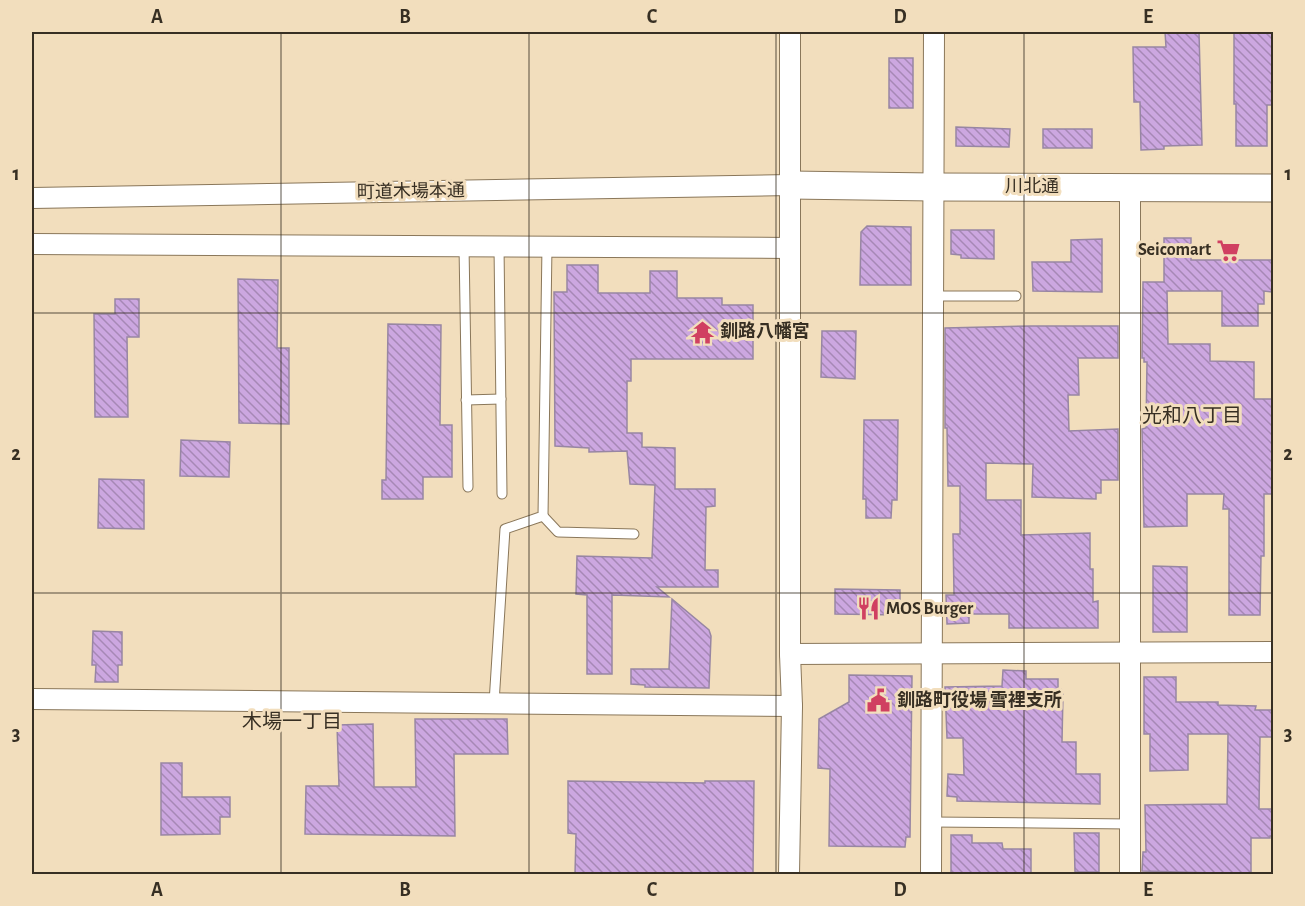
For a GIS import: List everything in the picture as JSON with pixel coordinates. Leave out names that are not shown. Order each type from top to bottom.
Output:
[{"type":"street","points":[[789,874],[792,706],[790,654],[790,32]]},
{"type":"street","points":[[931,874],[934,32]]},
{"type":"street","name":"川北通","points":[[790,185],[1274,188]]},
{"type":"street","name":"町道木場本通","points":[[32,198],[790,185]]},
{"type":"street","points":[[1130,187],[1130,874]]},
{"type":"street","points":[[32,244],[789,248]]},
{"type":"street","points":[[790,654],[1274,652]]},
{"type":"street","points":[[32,699],[792,706]]},
{"type":"lane","points":[[464,246],[468,487]]},
{"type":"lane","points":[[499,246],[502,494]]},
{"type":"lane","points":[[547,246],[543,516],[558,532],[634,534]]},
{"type":"lane","points":[[933,296],[1016,296]]},
{"type":"lane","points":[[466,400],[501,399]]},
{"type":"lane","points":[[494,703],[505,529],[543,516]]},
{"type":"lane","points":[[932,822],[1130,824]]},
{"type":"building","points":[[1165,32],[1199,32],[1202,145],[1164,146],[1164,149],[1141,150],[1140,102],[1134,102],[1133,47],[1166,47]]},
{"type":"building","points":[[1234,32],[1274,32],[1274,105],[1267,105],[1267,146],[1236,146]]},
{"type":"building","points":[[889,58],[913,58],[913,108],[889,108]]},
{"type":"building","points":[[956,127],[1010,129],[1009,147],[956,146]]},
{"type":"building","points":[[1043,129],[1092,129],[1092,148],[1043,148]]},
{"type":"building","points":[[867,226],[911,227],[911,285],[860,285],[861,232]]},
{"type":"building","points":[[951,230],[994,230],[994,259],[961,258],[961,255],[951,254]]},
{"type":"building","points":[[1164,238],[1191,238],[1191,260],[1273,260],[1273,292],[1264,291],[1264,304],[1258,304],[1258,326],[1222,326],[1222,291],[1167,291],[1168,344],[1210,344],[1210,361],[1254,362],[1254,399],[1274,399],[1274,494],[1264,494],[1264,556],[1261,556],[1260,615],[1229,615],[1229,509],[1223,509],[1224,494],[1187,494],[1187,526],[1144,527],[1142,429],[1146,428],[1147,362],[1144,362],[1142,358],[1143,282],[1164,282]]},
{"type":"building","points":[[1102,239],[1102,292],[1033,291],[1032,262],[1071,262],[1071,240]]},
{"type":"building","points":[[567,265],[598,265],[598,293],[650,293],[650,271],[677,271],[677,298],[722,298],[722,305],[753,305],[753,359],[631,359],[631,381],[627,381],[627,433],[642,433],[642,447],[675,448],[675,489],[715,489],[715,506],[706,507],[705,570],[718,570],[718,587],[657,587],[669,597],[612,595],[612,674],[587,674],[587,595],[576,594],[577,556],[652,558],[655,485],[630,484],[627,451],[589,452],[589,448],[555,446],[554,292],[567,292]]},
{"type":"building","points":[[238,279],[278,280],[277,348],[289,348],[289,424],[239,423]]},
{"type":"building","points":[[115,299],[139,299],[139,337],[127,337],[128,417],[95,417],[94,314],[115,314]]},
{"type":"building","points":[[388,324],[441,325],[440,425],[452,425],[452,477],[423,477],[423,499],[382,499],[382,480],[386,480]]},
{"type":"building","points":[[1118,326],[1118,358],[1078,358],[1079,395],[1068,395],[1069,431],[1118,429],[1118,480],[1101,480],[1101,493],[1096,493],[1096,499],[1032,497],[1033,464],[986,463],[986,500],[1021,500],[1021,535],[1090,533],[1090,569],[1093,569],[1093,602],[1098,601],[1098,628],[1009,628],[1009,614],[969,614],[969,623],[947,624],[946,595],[954,595],[953,534],[960,534],[960,486],[948,486],[947,428],[945,428],[945,328]]},
{"type":"building","points":[[822,331],[856,331],[855,379],[821,377]]},
{"type":"building","points":[[864,420],[898,420],[897,500],[892,500],[891,518],[866,518],[866,499],[863,499]]},
{"type":"building","points":[[181,440],[230,442],[229,477],[180,476]]},
{"type":"building","points":[[99,479],[144,480],[144,529],[98,528]]},
{"type":"building","points":[[1153,566],[1187,567],[1187,632],[1153,632]]},
{"type":"building","name":"MOS Burger","points":[[835,589],[900,590],[900,615],[835,614]]},
{"type":"building","points":[[672,599],[709,630],[711,636],[709,688],[645,687],[645,685],[631,684],[631,669],[669,669]]},
{"type":"building","points":[[93,631],[122,632],[122,665],[118,665],[118,682],[95,682],[96,665],[92,665]]},
{"type":"building","points":[[1003,670],[1026,671],[1026,679],[1058,679],[1058,689],[1061,689],[1063,693],[1062,742],[1076,742],[1076,774],[1100,774],[1100,804],[957,801],[957,797],[947,796],[948,774],[964,775],[963,738],[947,738],[945,687],[1002,686]]},
{"type":"building","points":[[849,675],[912,676],[910,837],[906,837],[905,847],[829,846],[830,769],[818,768],[819,719],[849,702]]},
{"type":"building","points":[[1144,677],[1176,677],[1176,702],[1218,702],[1218,705],[1256,706],[1255,710],[1274,710],[1274,737],[1260,737],[1259,809],[1274,809],[1274,836],[1251,838],[1251,874],[1142,871],[1143,852],[1146,852],[1145,805],[1227,804],[1228,734],[1188,734],[1188,770],[1150,771],[1150,734],[1144,734]]},
{"type":"building","points":[[415,719],[507,719],[508,754],[454,754],[455,836],[305,834],[306,786],[339,786],[337,725],[373,724],[374,787],[416,787]]},
{"type":"building","points":[[161,763],[182,763],[182,797],[230,797],[230,817],[220,817],[220,834],[161,835]]},
{"type":"building","points":[[568,781],[705,783],[705,781],[754,781],[753,874],[575,874],[576,834],[568,833]]},
{"type":"building","points":[[1074,833],[1099,833],[1099,872],[1075,872]]},
{"type":"building","points":[[951,835],[972,835],[972,843],[1002,843],[1003,849],[1031,849],[1031,873],[951,874]]},
{"type":"place","name":"Seicomart","points":[[1229,250]]},
{"type":"place","name":"釧路八幡宮","points":[[702,332]]},
{"type":"place","name":"MOS Burger","points":[[868,609]]},
{"type":"place","name":"釧路町役場 雪裡支所","points":[[879,701]]},
{"type":"district","name":"光和八丁目","points":[[1192,416]]},
{"type":"district","name":"木場一丁目","points":[[292,722]]}]
